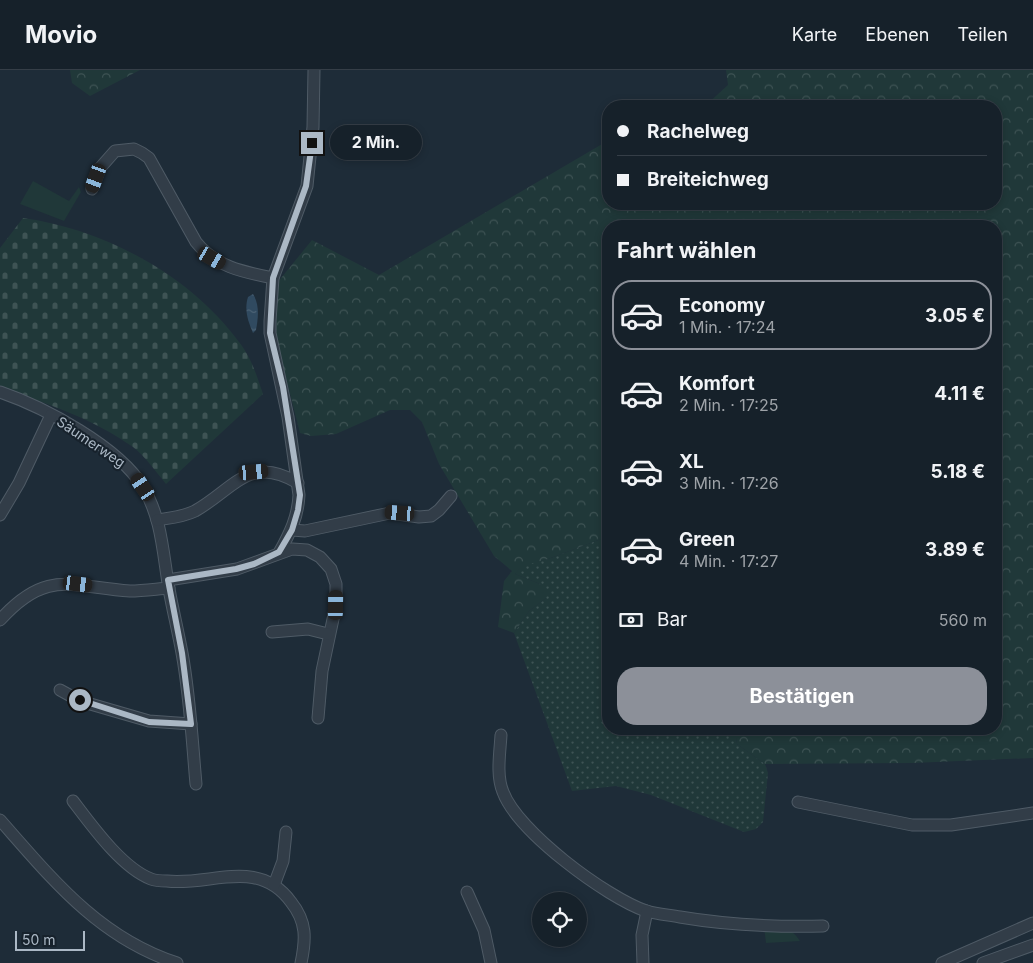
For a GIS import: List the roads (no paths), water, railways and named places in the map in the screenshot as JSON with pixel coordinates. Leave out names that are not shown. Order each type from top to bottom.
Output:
[{"type":"street","points":[[279,552],[292,530],[298,510],[298,483],[283,387],[270,333],[273,278],[306,186],[313,127],[314,70]]},
{"type":"street","points":[[92,189],[100,168],[115,151],[134,149],[149,158],[196,242],[203,251],[226,266],[273,278]]},
{"type":"street","name":"Säumerweg","points":[[0,392],[20,399],[51,415],[89,438],[126,464],[143,487],[157,520],[182,653],[196,784]]},
{"type":"street","points":[[0,515],[19,483],[51,415]]},
{"type":"street","points":[[157,520],[192,512],[230,484],[254,472],[274,472],[298,483]]},
{"type":"street","points":[[292,530],[305,530],[390,512],[419,517],[430,516],[439,510],[451,496]]},
{"type":"street","points":[[0,620],[30,593],[61,583],[131,591],[236,569],[254,564],[279,552],[292,549],[307,550],[320,557],[331,569],[336,584],[336,605],[328,634],[318,718]]},
{"type":"street","points":[[272,632],[308,630],[328,634]]},
{"type":"street","points":[[60,690],[80,700],[149,722],[191,724]]},
{"type":"street","points":[[501,736],[500,775],[502,790],[509,804],[520,818],[585,876],[611,894],[647,911],[706,921],[823,926]]},
{"type":"street","points":[[74,801],[130,866],[152,880],[180,883],[221,877],[255,877],[274,885],[288,898],[302,920],[306,942],[301,963]]},
{"type":"street","points":[[798,802],[912,825],[951,825],[1033,813]]},
{"type":"street","points":[[0,820],[54,881],[89,916],[126,942],[177,963]]},
{"type":"street","points":[[274,885],[283,861],[286,832]]},
{"type":"street","points":[[468,892],[484,930],[491,963]]},
{"type":"street","points":[[643,963],[642,936],[647,911]]},
{"type":"street","points":[[942,963],[1033,923]]},
{"type":"street","points":[[983,963],[1033,945]]},
{"type":"water","points":[[253,294],[258,312],[256,330],[253,333],[248,320],[246,306],[248,297]]}]
